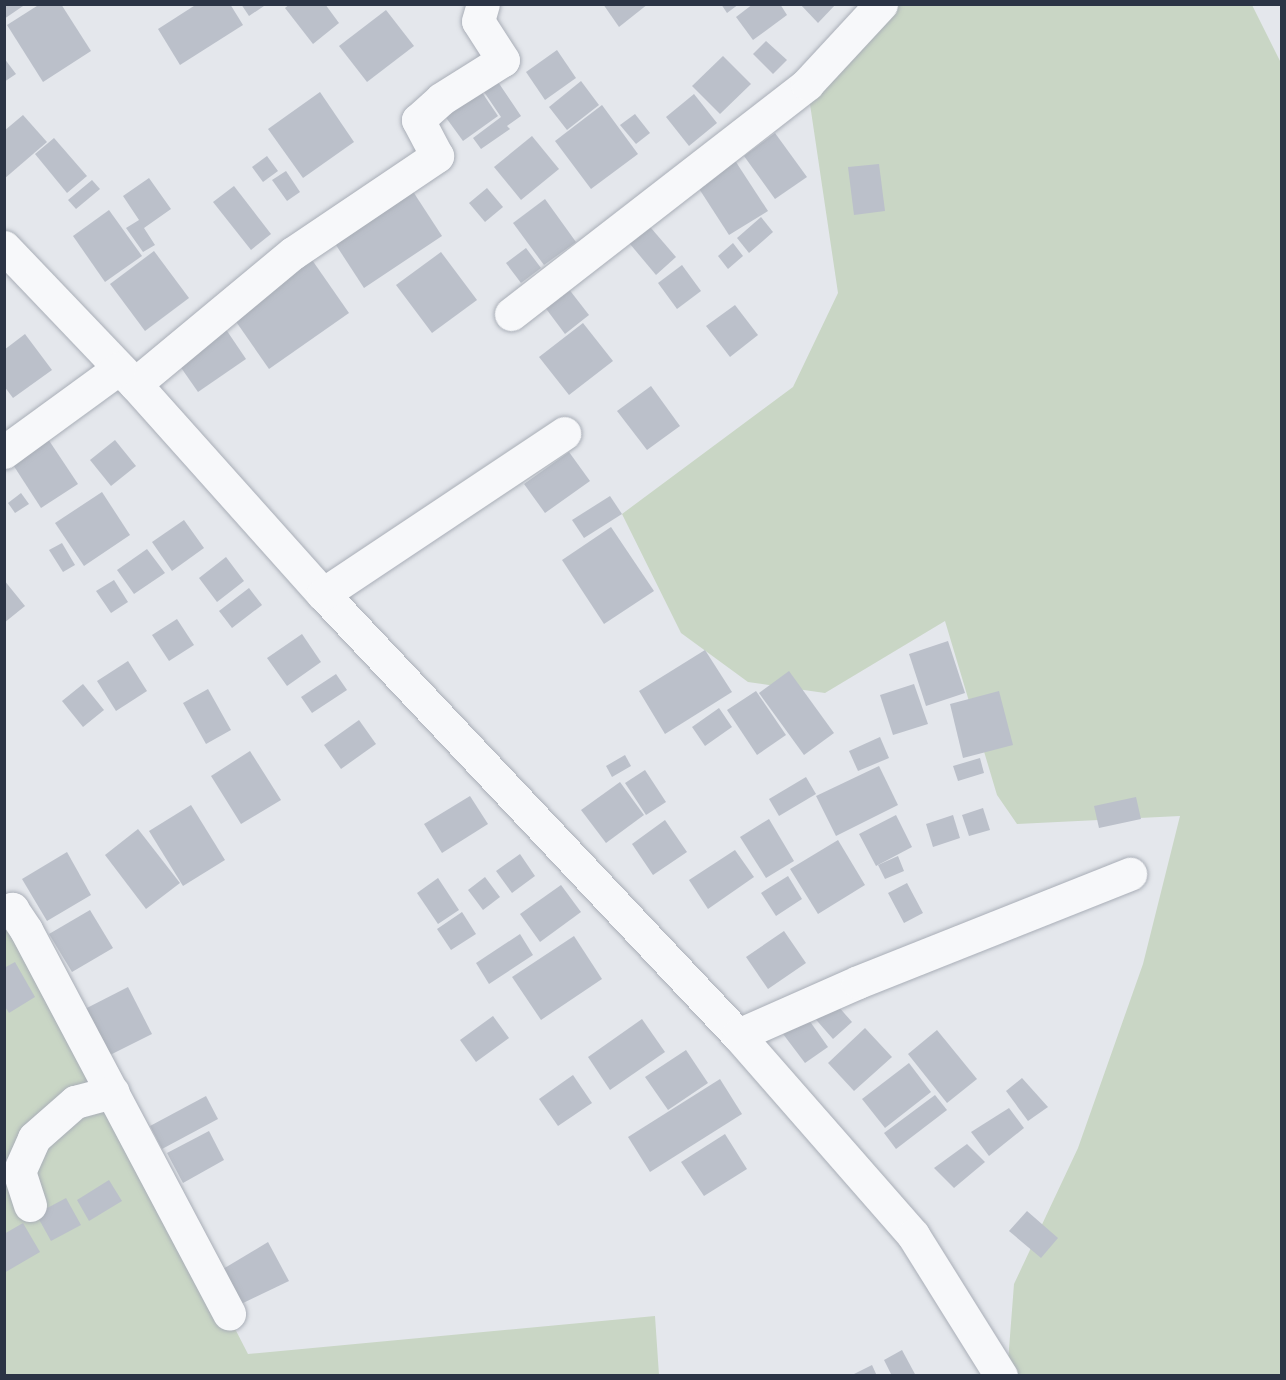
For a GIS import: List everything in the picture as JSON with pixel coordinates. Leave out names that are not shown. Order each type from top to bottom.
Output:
[{"type":"street","points":[[4,452],[127,376],[293,253],[437,156],[418,120],[441,99],[503,60],[478,21],[483,4]]},
{"type":"street","points":[[512,315],[807,84],[881,4]]},
{"type":"street","points":[[4,247],[127,376],[323,594],[738,1035],[913,1235],[1001,1376]]},
{"type":"street","points":[[323,594],[564,433]]},
{"type":"street","points":[[738,1035],[858,982],[1130,874]]},
{"type":"street","points":[[4,912],[12,909],[26,930],[229,1314]]},
{"type":"street","points":[[30,1205],[19,1172],[34,1137],[75,1102],[113,1092]]},
{"type":"green space","points":[[881,5],[1252,5],[1282,65],[1281,1375],[1007,1375],[1014,1284],[1078,1148],[1143,964],[1180,816],[1017,824],[997,795],[945,621],[825,693],[748,682],[681,633],[622,514],[793,387],[838,293],[807,84]]},
{"type":"green space","points":[[4,912],[113,1092],[248,1354],[655,1316],[659,1375],[5,1375]]},
{"type":"building","points":[[4,4],[26,4],[4,19]]},
{"type":"building","points":[[40,4],[61,4],[91,51],[43,82],[7,25]]},
{"type":"building","points":[[197,4],[230,4],[243,25],[180,65],[158,29]]},
{"type":"building","points":[[241,4],[267,4],[249,16]]},
{"type":"building","points":[[290,4],[325,4],[339,23],[313,44],[285,8]]},
{"type":"building","points":[[603,4],[648,4],[619,27]]},
{"type":"building","points":[[721,4],[739,4],[727,13]]},
{"type":"building","points":[[753,4],[780,4],[787,15],[753,40],[736,17]]},
{"type":"building","points":[[800,4],[836,4],[818,23]]},
{"type":"building","points":[[386,10],[414,46],[367,82],[339,46]]},
{"type":"building","points":[[766,41],[787,60],[773,74],[753,54]]},
{"type":"building","points":[[557,50],[576,78],[545,100],[526,72]]},
{"type":"building","points":[[723,56],[751,84],[720,114],[692,86]]},
{"type":"building","points":[[4,58],[16,74],[4,82]]},
{"type":"building","points":[[494,76],[521,116],[507,126],[510,129],[481,149],[473,138],[501,117],[480,86]]},
{"type":"building","points":[[581,81],[599,105],[567,130],[549,107]]},
{"type":"building","points":[[475,82],[498,116],[463,141],[439,108]]},
{"type":"building","points":[[320,92],[354,142],[303,178],[268,129]]},
{"type":"building","points":[[694,94],[717,123],[689,146],[666,117]]},
{"type":"building","points":[[602,105],[638,154],[591,189],[555,141]]},
{"type":"building","points":[[635,114],[650,133],[636,144],[620,125]]},
{"type":"building","points":[[23,115],[47,142],[4,179],[4,131]]},
{"type":"building","points":[[775,133],[807,177],[775,199],[744,156]]},
{"type":"building","points":[[532,136],[559,169],[521,200],[494,167]]},
{"type":"building","points":[[54,138],[87,176],[67,193],[35,154]]},
{"type":"building","points":[[267,156],[278,171],[263,182],[252,167]]},
{"type":"building","points":[[734,159],[768,211],[729,235],[696,184]]},
{"type":"building","points":[[879,164],[885,211],[854,215],[848,167]]},
{"type":"building","points":[[286,171],[300,192],[287,201],[272,180]]},
{"type":"building","points":[[149,178],[171,209],[144,228],[155,245],[143,252],[126,228],[139,220],[123,196]]},
{"type":"building","points":[[92,180],[100,189],[76,209],[68,200]]},
{"type":"building","points":[[234,186],[271,234],[251,250],[213,202]]},
{"type":"building","points":[[487,188],[503,207],[485,222],[469,203]]},
{"type":"building","points":[[412,190],[442,236],[364,288],[334,242]]},
{"type":"building","points":[[545,199],[576,242],[544,265],[513,223]]},
{"type":"building","points":[[109,210],[142,256],[105,282],[73,236]]},
{"type":"building","points":[[761,217],[773,232],[749,253],[737,238]]},
{"type":"building","points":[[645,221],[676,257],[656,275],[625,238]]},
{"type":"building","points":[[733,243],[743,256],[728,269],[718,256]]},
{"type":"building","points":[[526,248],[541,268],[521,283],[506,263]]},
{"type":"building","points":[[154,251],[189,298],[145,331],[110,284]]},
{"type":"building","points":[[441,252],[477,300],[432,333],[396,285]]},
{"type":"building","points":[[310,257],[349,313],[269,369],[230,313]]},
{"type":"building","points":[[682,265],[701,291],[677,309],[658,283]]},
{"type":"building","points":[[568,288],[589,315],[565,334],[544,306]]},
{"type":"building","points":[[735,305],[758,335],[730,357],[706,326]]},
{"type":"building","points":[[583,323],[613,361],[569,395],[539,357]]},
{"type":"building","points":[[223,325],[246,359],[198,392],[175,359]]},
{"type":"building","points":[[25,334],[52,370],[13,398],[4,386],[4,350]]},
{"type":"building","points":[[651,386],[680,426],[647,450],[617,411]]},
{"type":"building","points":[[44,433],[78,484],[41,508],[8,457]]},
{"type":"building","points":[[115,440],[136,466],[111,486],[90,460]]},
{"type":"building","points":[[569,452],[590,481],[545,513],[524,484]]},
{"type":"building","points":[[102,492],[130,535],[84,566],[55,523]]},
{"type":"building","points":[[21,493],[29,504],[15,513],[8,503]]},
{"type":"building","points":[[610,496],[622,514],[584,538],[572,520]]},
{"type":"building","points":[[184,520],[204,548],[172,571],[152,542]]},
{"type":"building","points":[[611,527],[654,591],[604,624],[562,560]]},
{"type":"building","points":[[62,543],[75,565],[63,572],[49,550]]},
{"type":"building","points":[[147,549],[165,573],[134,594],[117,570]]},
{"type":"building","points":[[226,557],[244,581],[217,602],[199,578]]},
{"type":"building","points":[[4,580],[25,606],[4,623]]},
{"type":"building","points":[[114,580],[128,602],[111,613],[96,591]]},
{"type":"building","points":[[249,588],[262,605],[232,628],[219,611]]},
{"type":"building","points":[[177,619],[194,645],[169,661],[152,635]]},
{"type":"building","points":[[302,634],[321,662],[287,686],[267,658]]},
{"type":"building","points":[[948,641],[965,693],[926,706],[909,654]]},
{"type":"building","points":[[705,650],[732,692],[665,734],[639,691]]},
{"type":"building","points":[[128,661],[147,691],[116,711],[97,681]]},
{"type":"building","points":[[789,671],[834,733],[804,755],[759,693]]},
{"type":"building","points":[[336,674],[347,690],[312,713],[301,697]]},
{"type":"building","points":[[83,684],[104,710],[83,727],[62,701]]},
{"type":"building","points":[[914,684],[928,724],[893,735],[880,695]]},
{"type":"building","points":[[208,689],[231,730],[206,744],[183,703]]},
{"type":"building","points":[[756,691],[786,735],[757,755],[727,710]]},
{"type":"building","points":[[999,691],[1013,745],[963,758],[950,704]]},
{"type":"building","points":[[719,708],[732,727],[705,746],[692,727]]},
{"type":"building","points":[[359,720],[376,744],[341,769],[324,745]]},
{"type":"building","points":[[880,737],[889,758],[858,771],[849,751]]},
{"type":"building","points":[[250,751],[281,800],[241,824],[211,776]]},
{"type":"building","points":[[625,755],[631,766],[612,777],[606,766]]},
{"type":"building","points":[[980,758],[984,773],[958,781],[953,766]]},
{"type":"building","points":[[879,766],[898,805],[836,836],[816,796]]},
{"type":"building","points":[[645,770],[666,802],[646,815],[625,783]]},
{"type":"building","points":[[806,777],[816,794],[779,816],[769,799]]},
{"type":"building","points":[[620,782],[644,815],[606,843],[581,810]]},
{"type":"building","points":[[470,796],[488,824],[442,853],[424,824]]},
{"type":"building","points":[[1136,797],[1141,819],[1099,828],[1094,806]]},
{"type":"building","points":[[191,805],[225,860],[183,886],[149,831]]},
{"type":"building","points":[[983,808],[990,830],[969,836],[962,815]]},
{"type":"building","points":[[896,815],[912,847],[876,866],[859,834]]},
{"type":"building","points":[[953,815],[960,838],[933,847],[926,824]]},
{"type":"building","points":[[769,819],[794,861],[766,878],[740,837]]},
{"type":"building","points":[[665,820],[687,852],[653,875],[632,844]]},
{"type":"building","points":[[138,829],[180,883],[146,909],[105,855]]},
{"type":"building","points":[[838,840],[865,885],[818,914],[790,869]]},
{"type":"building","points":[[735,850],[754,877],[708,909],[689,880]]},
{"type":"building","points":[[67,852],[91,895],[47,921],[22,879]]},
{"type":"building","points":[[520,854],[535,876],[512,893],[496,871]]},
{"type":"building","points":[[898,856],[904,871],[885,879],[878,865]]},
{"type":"building","points":[[788,876],[802,899],[776,916],[761,893]]},
{"type":"building","points":[[485,877],[500,897],[483,910],[468,890]]},
{"type":"building","points":[[438,878],[459,910],[438,924],[417,893]]},
{"type":"building","points":[[907,883],[923,913],[904,923],[888,893]]},
{"type":"building","points":[[561,885],[581,912],[540,942],[520,914]]},
{"type":"building","points":[[90,910],[113,948],[72,972],[49,934]]},
{"type":"building","points":[[462,912],[476,934],[451,950],[437,929]]},
{"type":"building","points":[[784,931],[806,963],[768,989],[746,957]]},
{"type":"building","points":[[520,934],[533,955],[489,984],[476,963]]},
{"type":"building","points":[[574,936],[602,979],[541,1020],[512,977]]},
{"type":"building","points":[[15,962],[35,997],[9,1013],[4,1005],[4,968]]},
{"type":"building","points":[[128,987],[152,1034],[104,1058],[81,1011]]},
{"type":"building","points":[[830,997],[852,1022],[833,1039],[811,1014]]},
{"type":"building","points":[[804,1013],[828,1047],[805,1063],[780,1030]]},
{"type":"building","points":[[493,1016],[509,1038],[476,1062],[460,1040]]},
{"type":"building","points":[[642,1019],[665,1052],[610,1090],[588,1057]]},
{"type":"building","points":[[865,1028],[892,1057],[854,1091],[828,1063]]},
{"type":"building","points":[[937,1030],[977,1079],[947,1103],[908,1054]]},
{"type":"building","points":[[686,1050],[708,1083],[668,1110],[645,1077]]},
{"type":"building","points":[[909,1063],[931,1092],[885,1128],[862,1099]]},
{"type":"building","points":[[573,1075],[592,1103],[558,1126],[539,1099]]},
{"type":"building","points":[[1022,1078],[1048,1107],[1028,1121],[1006,1091]]},
{"type":"building","points":[[720,1079],[742,1114],[650,1172],[628,1137]]},
{"type":"building","points":[[935,1095],[947,1110],[896,1149],[884,1133]]},
{"type":"building","points":[[206,1096],[218,1119],[162,1149],[150,1126]]},
{"type":"building","points":[[1009,1108],[1024,1128],[989,1156],[971,1132]]},
{"type":"building","points":[[209,1131],[224,1160],[183,1183],[167,1153]]},
{"type":"building","points":[[725,1134],[747,1169],[704,1196],[681,1162]]},
{"type":"building","points":[[967,1144],[985,1162],[954,1188],[934,1168]]},
{"type":"building","points":[[109,1180],[122,1201],[89,1221],[77,1200]]},
{"type":"building","points":[[66,1198],[81,1225],[51,1241],[36,1214]]},
{"type":"building","points":[[1027,1211],[1058,1238],[1041,1258],[1009,1231]]},
{"type":"building","points":[[23,1223],[40,1252],[4,1273],[4,1234]]},
{"type":"building","points":[[268,1242],[289,1281],[239,1305],[223,1269]]},
{"type":"building","points":[[902,1350],[916,1376],[892,1376],[884,1360]]},
{"type":"building","points":[[872,1365],[877,1376],[850,1376]]}]
